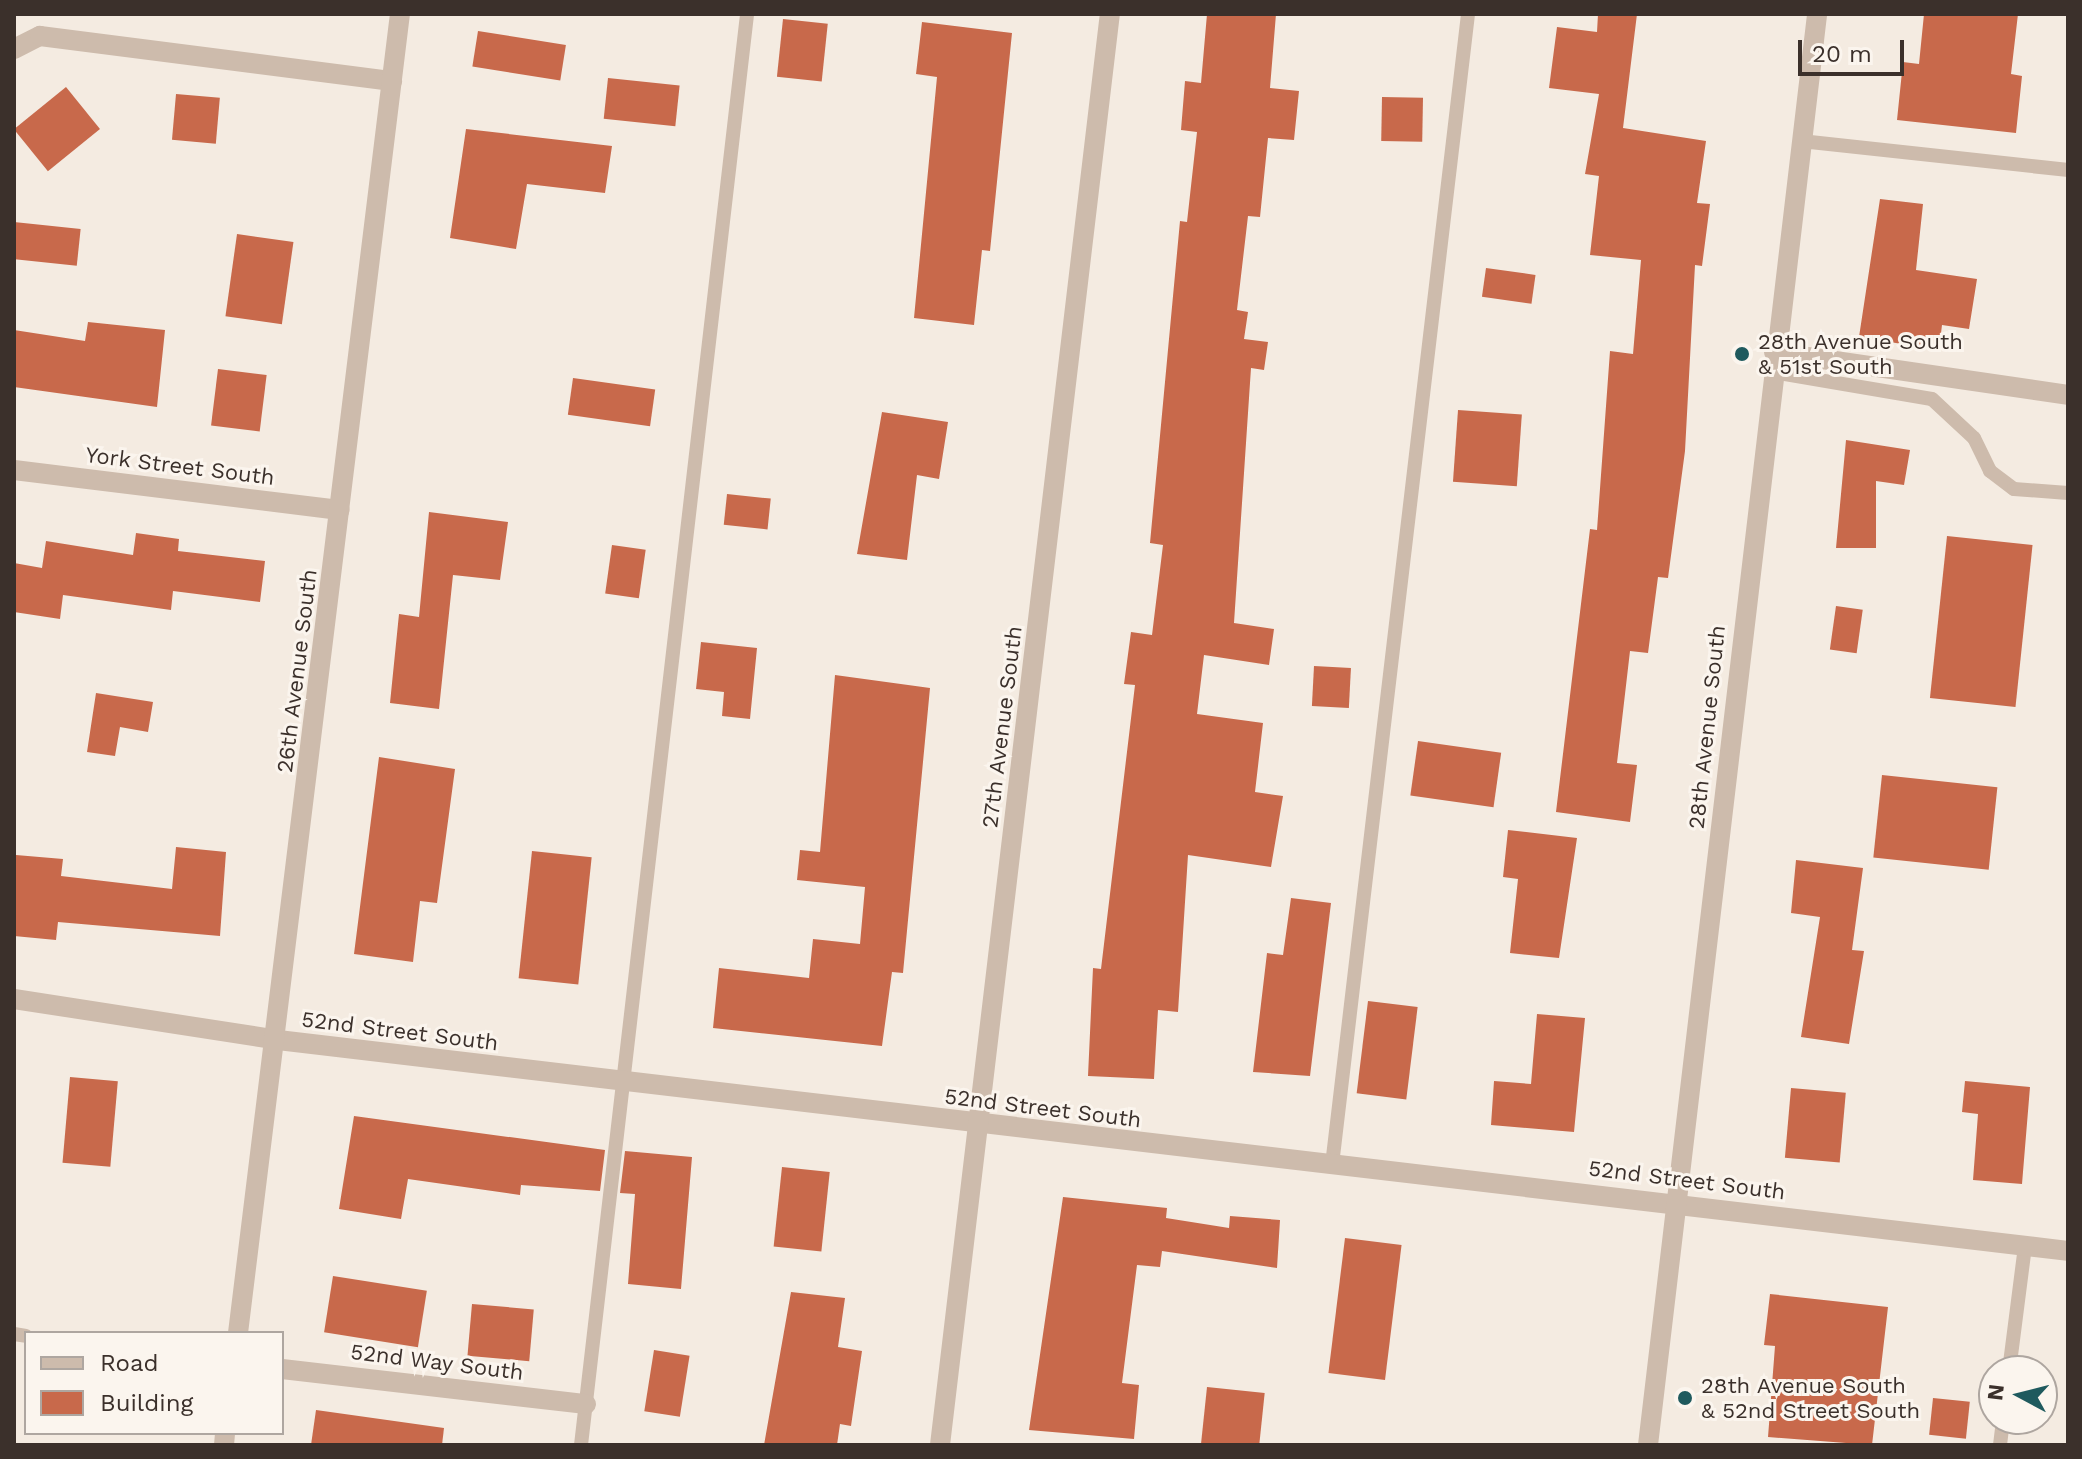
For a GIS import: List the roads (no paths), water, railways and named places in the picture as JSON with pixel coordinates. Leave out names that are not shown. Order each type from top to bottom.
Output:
[{"type":"street","name":"26th Avenue South","points":[[238,1331],[278,1040],[400,14]]},
{"type":"street","name":"27th Avenue South","points":[[940,1445],[1110,14]]},
{"type":"street","name":"28th Avenue South","points":[[1648,1445],[1773,362],[1817,14]]},
{"type":"street","points":[[14,49],[40,36],[392,81]]},
{"type":"street","points":[[1773,362],[2068,395]]},
{"type":"street","name":"York Street South","points":[[14,470],[340,510]]},
{"type":"street","name":"52nd Street South","points":[[14,999],[278,1040],[2068,1251]]},
{"type":"street","name":"52nd Way South","points":[[284,1369],[586,1404]]},
{"type":"lane","points":[[581,1445],[747,14]]},
{"type":"lane","points":[[1332,1165],[1468,14]]},
{"type":"lane","points":[[1801,141],[2068,170]]},
{"type":"lane","points":[[1773,362],[1932,399],[1974,438],[1990,471],[2014,489],[2068,493]]},
{"type":"lane","points":[[2011,1355],[2025,1246]]},
{"type":"place","name":"28th Avenue South & 51st South","points":[[1742,354]]},
{"type":"place","name":"28th Avenue South & 52nd Street South","points":[[1685,1398]]}]
